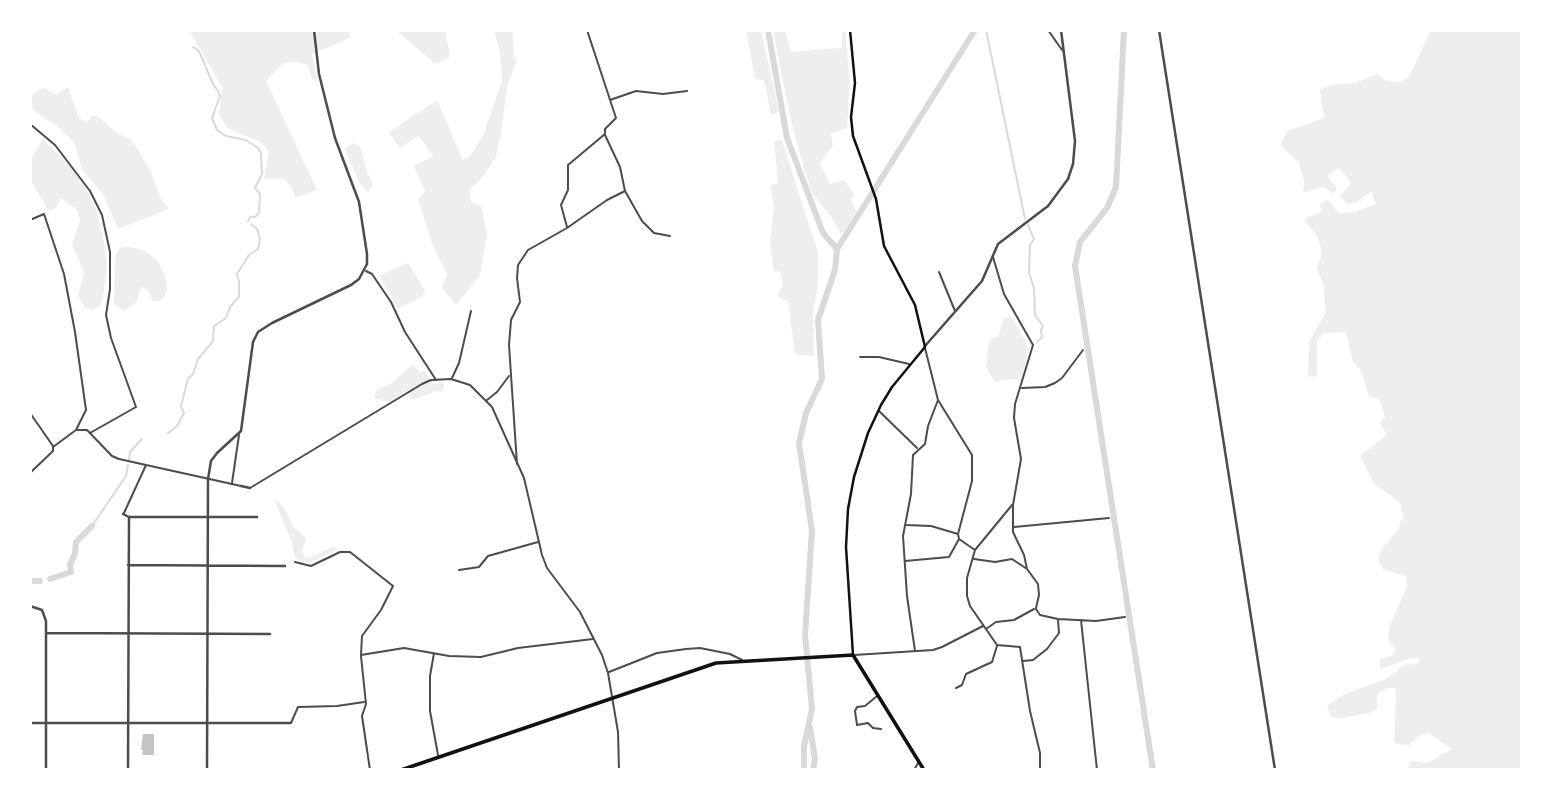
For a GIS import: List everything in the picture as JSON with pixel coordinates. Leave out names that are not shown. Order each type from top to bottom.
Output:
[{"type":"main road","points":[[850,30],[855,83],[851,117],[853,136],[876,199],[884,246],[915,305],[925,346],[892,387],[878,411],[856,466],[848,509],[846,547],[853,655],[924,770]]},
{"type":"main road","points":[[401,770],[716,663],[853,655]]},
{"type":"street","points":[[232,484],[239,435],[243,426],[253,342],[258,332],[271,323],[351,285],[365,271],[367,254],[359,202],[338,148],[317,61],[314,30]]},
{"type":"street","points":[[587,30],[616,118],[604,130],[620,167],[625,191],[650,230],[660,236],[670,236]]},
{"type":"street","points":[[1048,30],[1062,50]]},
{"type":"street","points":[[904,561],[949,557],[959,539],[974,464],[970,450],[938,400],[925,346],[982,281],[1003,239],[1052,202],[1070,172],[1075,141],[1061,30]]},
{"type":"street","points":[[1159,30],[1275,770]]},
{"type":"street","points":[[609,100],[636,90],[663,94],[687,91]]},
{"type":"street","points":[[30,124],[55,145],[80,176],[99,207],[105,226],[110,261],[106,315],[111,338],[136,407],[90,433]]},
{"type":"street","points":[[567,228],[561,205],[568,190],[568,165],[605,134]]},
{"type":"street","points":[[517,466],[510,375],[511,320],[520,302],[518,265],[528,250],[625,191]]},
{"type":"street","points":[[30,220],[44,214],[64,274],[86,410],[76,430],[53,447],[53,451],[30,473]]},
{"type":"street","points":[[993,256],[1004,294],[1033,345],[1015,404],[1014,418],[1021,459],[1013,505],[1013,533],[1024,555],[1027,569]]},
{"type":"street","points":[[365,271],[372,274],[391,302],[405,332],[436,380]]},
{"type":"street","points":[[939,272],[956,312]]},
{"type":"street","points":[[451,379],[459,363],[471,312]]},
{"type":"street","points":[[1021,388],[1045,387],[1055,383],[1062,378],[1083,350]]},
{"type":"street","points":[[860,357],[879,357],[910,364]]},
{"type":"street","points":[[487,400],[510,375]]},
{"type":"street","points":[[76,430],[82,429],[90,433],[112,456],[250,488],[416,387],[436,380],[451,379],[470,385],[487,400],[517,466],[528,492],[550,574],[580,612],[608,673],[618,732],[619,770]]},
{"type":"street","points":[[915,651],[904,561],[905,525],[911,494],[913,455],[925,444],[928,426],[938,400]]},
{"type":"street","points":[[878,411],[918,449]]},
{"type":"street","points":[[30,413],[53,447]]},
{"type":"street","points":[[207,770],[208,479],[213,457],[239,435]]},
{"type":"street","points":[[146,465],[123,514],[129,517],[257,517]]},
{"type":"street","points":[[1013,505],[975,550],[967,578],[967,596],[970,606],[997,645],[1020,647],[1040,753],[1040,770]]},
{"type":"street","points":[[128,770],[129,517]]},
{"type":"street","points":[[1013,527],[1109,518]]},
{"type":"street","points":[[905,525],[931,526],[958,534]]},
{"type":"street","points":[[959,539],[975,550]]},
{"type":"street","points":[[459,570],[479,567],[488,556],[539,541]]},
{"type":"street","points":[[295,562],[311,566],[340,552],[350,552],[393,586],[382,610],[362,636],[360,655],[365,702],[362,716],[370,770]]},
{"type":"street","points":[[972,559],[995,562],[1012,559],[1027,569],[1038,584],[1036,608],[1040,615],[1081,621],[1125,617]]},
{"type":"street","points":[[128,565],[285,566]]},
{"type":"street","points":[[30,606],[44,613],[47,633],[46,770]]},
{"type":"street","points":[[853,655],[942,648],[996,622],[1014,620],[1036,608]]},
{"type":"street","points":[[1022,662],[1032,660],[1047,649],[1059,633],[1058,619]]},
{"type":"street","points":[[1081,621],[1097,770]]},
{"type":"street","points":[[47,633],[270,634]]},
{"type":"street","points":[[360,655],[404,648],[449,656],[481,657],[518,648],[594,638]]},
{"type":"street","points":[[956,688],[962,685],[966,674],[992,662],[997,645]]},
{"type":"street","points":[[608,673],[657,653],[674,650],[700,648],[730,654],[742,660]]},
{"type":"street","points":[[434,652],[430,676],[430,710],[439,757]]},
{"type":"street","points":[[877,696],[855,710],[857,725],[868,723],[881,729]]},
{"type":"street","points":[[30,723],[290,723],[298,707],[365,702]]},
{"type":"street","points":[[914,770],[919,762]]},
{"type":"shaded area","points":[[189,30],[349,30],[350,38],[312,54],[318,82],[312,79],[308,65],[295,61],[283,63],[266,81],[317,190],[295,198],[285,179],[264,179],[269,152],[261,142],[229,129],[219,115],[222,87]]},
{"type":"shaded area","points":[[396,30],[445,30],[450,56],[435,64]]},
{"type":"shaded area","points":[[494,30],[510,30],[513,33],[514,58],[517,60],[507,87],[496,157],[482,178],[469,189],[471,202],[481,206],[487,234],[480,275],[456,305],[442,288],[447,274],[433,246],[418,199],[425,192],[414,166],[433,156],[419,136],[400,148],[389,132],[437,100],[463,160],[470,156],[483,136],[502,80],[500,53]]},
{"type":"shaded area","points":[[746,30],[761,30],[779,112],[771,115],[764,80],[755,79]]},
{"type":"shaded area","points":[[773,30],[785,30],[791,52],[842,48],[842,30],[845,30],[850,81],[847,128],[831,134],[833,145],[820,164],[830,184],[844,180],[855,195],[850,199],[857,211],[841,234],[812,193],[791,121]]},
{"type":"shaded area","points":[[1431,30],[1522,30],[1522,770],[1407,770],[1411,761],[1427,763],[1452,749],[1429,733],[1419,735],[1408,746],[1394,743],[1396,688],[1387,688],[1377,694],[1377,709],[1369,713],[1331,717],[1327,705],[1347,693],[1384,680],[1405,665],[1419,663],[1420,659],[1411,658],[1380,669],[1380,659],[1392,656],[1396,650],[1388,640],[1390,625],[1407,586],[1406,576],[1384,570],[1378,560],[1381,550],[1404,519],[1400,502],[1374,484],[1360,456],[1387,435],[1380,422],[1385,417],[1379,399],[1369,397],[1361,370],[1353,362],[1346,332],[1324,333],[1317,341],[1317,376],[1308,376],[1309,342],[1325,313],[1324,287],[1317,269],[1322,253],[1318,237],[1305,218],[1322,212],[1320,204],[1328,200],[1339,213],[1355,212],[1376,204],[1371,192],[1355,203],[1347,204],[1340,196],[1351,183],[1339,168],[1327,176],[1337,188],[1333,193],[1323,187],[1303,193],[1304,180],[1299,163],[1280,145],[1287,131],[1324,118],[1320,90],[1331,85],[1355,83],[1378,74],[1386,81],[1400,83],[1410,75]]},
{"type":"shaded area","points":[[68,87],[79,118],[86,123],[92,116],[98,116],[118,134],[132,140],[150,170],[161,199],[169,209],[118,229],[102,193],[82,170],[74,142],[56,125],[36,113],[30,103],[30,97],[43,88],[57,95]]},
{"type":"shaded area","points":[[43,139],[70,166],[87,190],[96,209],[107,266],[100,306],[93,310],[85,308],[78,295],[84,273],[72,245],[80,220],[77,210],[61,198],[56,208],[49,211],[30,180],[30,155],[33,156]]},
{"type":"shaded area","points":[[782,140],[818,253],[818,286],[813,311],[814,356],[795,355],[788,301],[779,298],[778,293],[783,285],[780,272],[774,271],[770,243],[774,206],[770,185],[778,183],[774,141]]},
{"type":"shaded area","points":[[354,143],[361,148],[373,186],[368,192],[360,184],[346,152],[346,147]]},
{"type":"shaded area","points":[[122,247],[145,251],[158,261],[167,287],[165,296],[160,301],[153,301],[148,290],[141,287],[136,303],[124,311],[114,304],[115,261],[117,251]]},
{"type":"shaded area","points":[[408,263],[425,290],[423,296],[398,309],[379,276]]},
{"type":"shaded area","points":[[1012,317],[1029,348],[1022,376],[1020,380],[995,382],[986,368],[990,339],[998,337],[1004,318]]},
{"type":"shaded area","points":[[413,364],[420,373],[424,370],[433,384],[444,383],[443,391],[412,400],[406,391],[389,402],[376,399],[374,395],[377,390],[392,383]]},
{"type":"shaded area","points":[[276,500],[284,507],[292,525],[306,538],[302,551],[304,556],[309,558],[330,548],[336,547],[337,550],[309,563],[300,561],[294,556]]},
{"type":"building","points":[[143,734],[154,734],[154,755],[142,755]]},
{"type":"waterway","points":[[768,30],[787,138],[823,233],[837,249],[835,270],[818,320],[822,379],[806,413],[799,443],[812,531],[805,635],[812,709],[804,746],[804,770]]},
{"type":"waterway","points":[[837,249],[975,30]]},
{"type":"waterway","points":[[986,30],[1025,219]]},
{"type":"waterway","points":[[1124,30],[1116,187],[1107,208],[1080,242],[1075,266],[1153,770]]},
{"type":"waterway","points":[[193,47],[199,51],[220,96],[212,118],[217,130],[226,136],[246,140],[261,153],[262,174],[255,188],[260,194],[259,213],[248,221]]},
{"type":"waterway","points":[[168,433],[177,426],[184,413],[181,406],[188,379],[193,374],[198,359],[213,341],[214,326],[226,318],[230,307],[239,297],[237,274],[249,255],[258,249],[260,239],[257,229],[251,224]]},
{"type":"waterway","points":[[1028,225],[1034,239],[1030,245],[1029,272],[1034,289],[1035,315],[1043,326],[1042,337],[1037,342]]},
{"type":"waterway","points":[[129,460],[130,452],[142,439]]},
{"type":"waterway","points":[[92,526],[126,476],[128,465]]},
{"type":"waterway","points":[[50,579],[71,572],[70,565],[76,542],[92,526]]},
{"type":"waterway","points":[[30,581],[40,581]]},
{"type":"waterway","points":[[810,727],[815,759],[813,770]]}]
